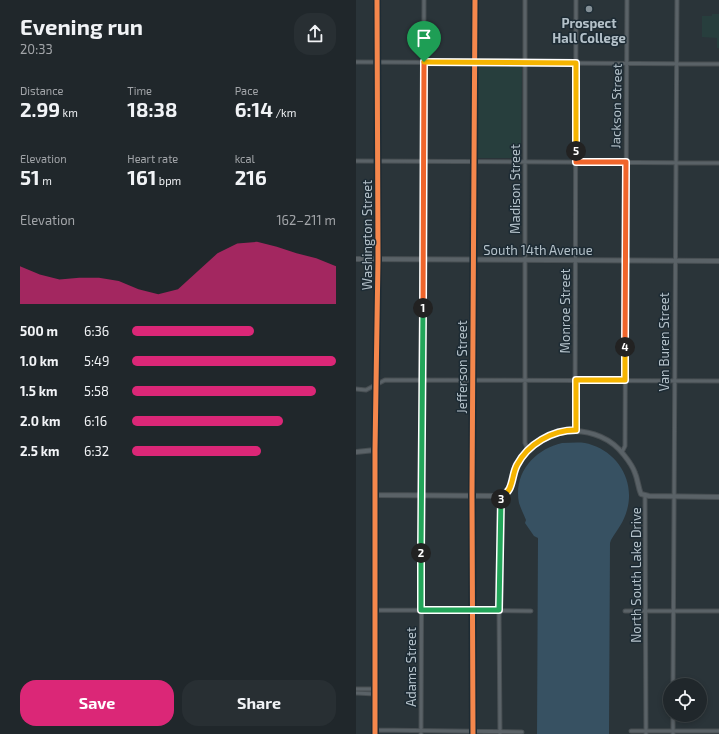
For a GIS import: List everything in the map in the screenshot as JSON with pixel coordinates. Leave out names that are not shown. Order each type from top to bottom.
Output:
[{"type":"street","name":"Washington Street","points":[[375,734],[375,385],[378,259],[377,0]]},
{"type":"street","name":"Adams Street","points":[[421,732],[424,0]]},
{"type":"street","name":"Jefferson Street","points":[[473,733],[472,495],[475,0]]},
{"type":"street","name":"Madison Street","points":[[525,0],[524,380],[525,444],[528,450]]},
{"type":"street","name":"Monroe Street","points":[[576,0],[576,430]]},
{"type":"street","name":"Jackson Street","points":[[622,452],[625,446],[627,0]]},
{"type":"street","name":"Van Buren Street","points":[[673,678],[677,0]]},
{"type":"street","points":[[356,62],[719,64]]},
{"type":"street","points":[[356,161],[719,163]]},
{"type":"street","name":"South 14th Avenue","points":[[356,259],[575,261],[719,260]]},
{"type":"street","points":[[356,389],[366,390],[384,380],[473,379],[719,381]]},
{"type":"street","points":[[375,495],[501,496],[510,490],[517,466],[528,450],[539,441],[552,434],[576,430]]},
{"type":"street","name":"North South Lake Drive","points":[[576,430],[606,439],[617,447],[622,452],[635,473],[641,494],[645,495],[646,733]]},
{"type":"street","points":[[356,452],[375,450]]},
{"type":"street","points":[[645,495],[719,497]]},
{"type":"street","points":[[500,733],[499,610],[501,496]]},
{"type":"street","points":[[375,610],[531,611]]},
{"type":"street","points":[[626,611],[719,611]]},
{"type":"street","points":[[356,689],[375,689]]},
{"type":"street","points":[[356,694],[375,694]]},
{"type":"street","points":[[673,722],[673,733]]},
{"type":"street","points":[[375,730],[473,733],[522,732]]},
{"type":"street","points":[[631,731],[646,733],[719,731]]},
{"type":"green space","points":[[712,14],[719,14],[719,48],[717,48],[717,38],[702,37],[702,16],[712,16]]},
{"type":"green space","points":[[478,67],[522,67],[521,158],[478,158]]},
{"type":"water","points":[[562,443],[589,444],[602,449],[617,462],[623,470],[629,489],[629,500],[626,514],[610,543],[609,734],[537,734],[538,538],[534,536],[525,523],[526,520],[519,503],[518,492],[519,482],[528,464],[543,451]]},
{"type":"cycle path","points":[[375,734],[375,450],[378,259],[377,0]]},
{"type":"cycle path","points":[[473,734],[472,495],[475,0]]},
{"type":"place","name":"Prospect Hall College","points":[[589,9]]},
{"type":"route","points":[[424,62],[576,63],[576,162],[626,162],[625,380],[576,380],[576,430],[552,434],[543,439],[528,450],[517,466],[510,490],[501,496],[499,610],[421,610],[424,62]]}]
